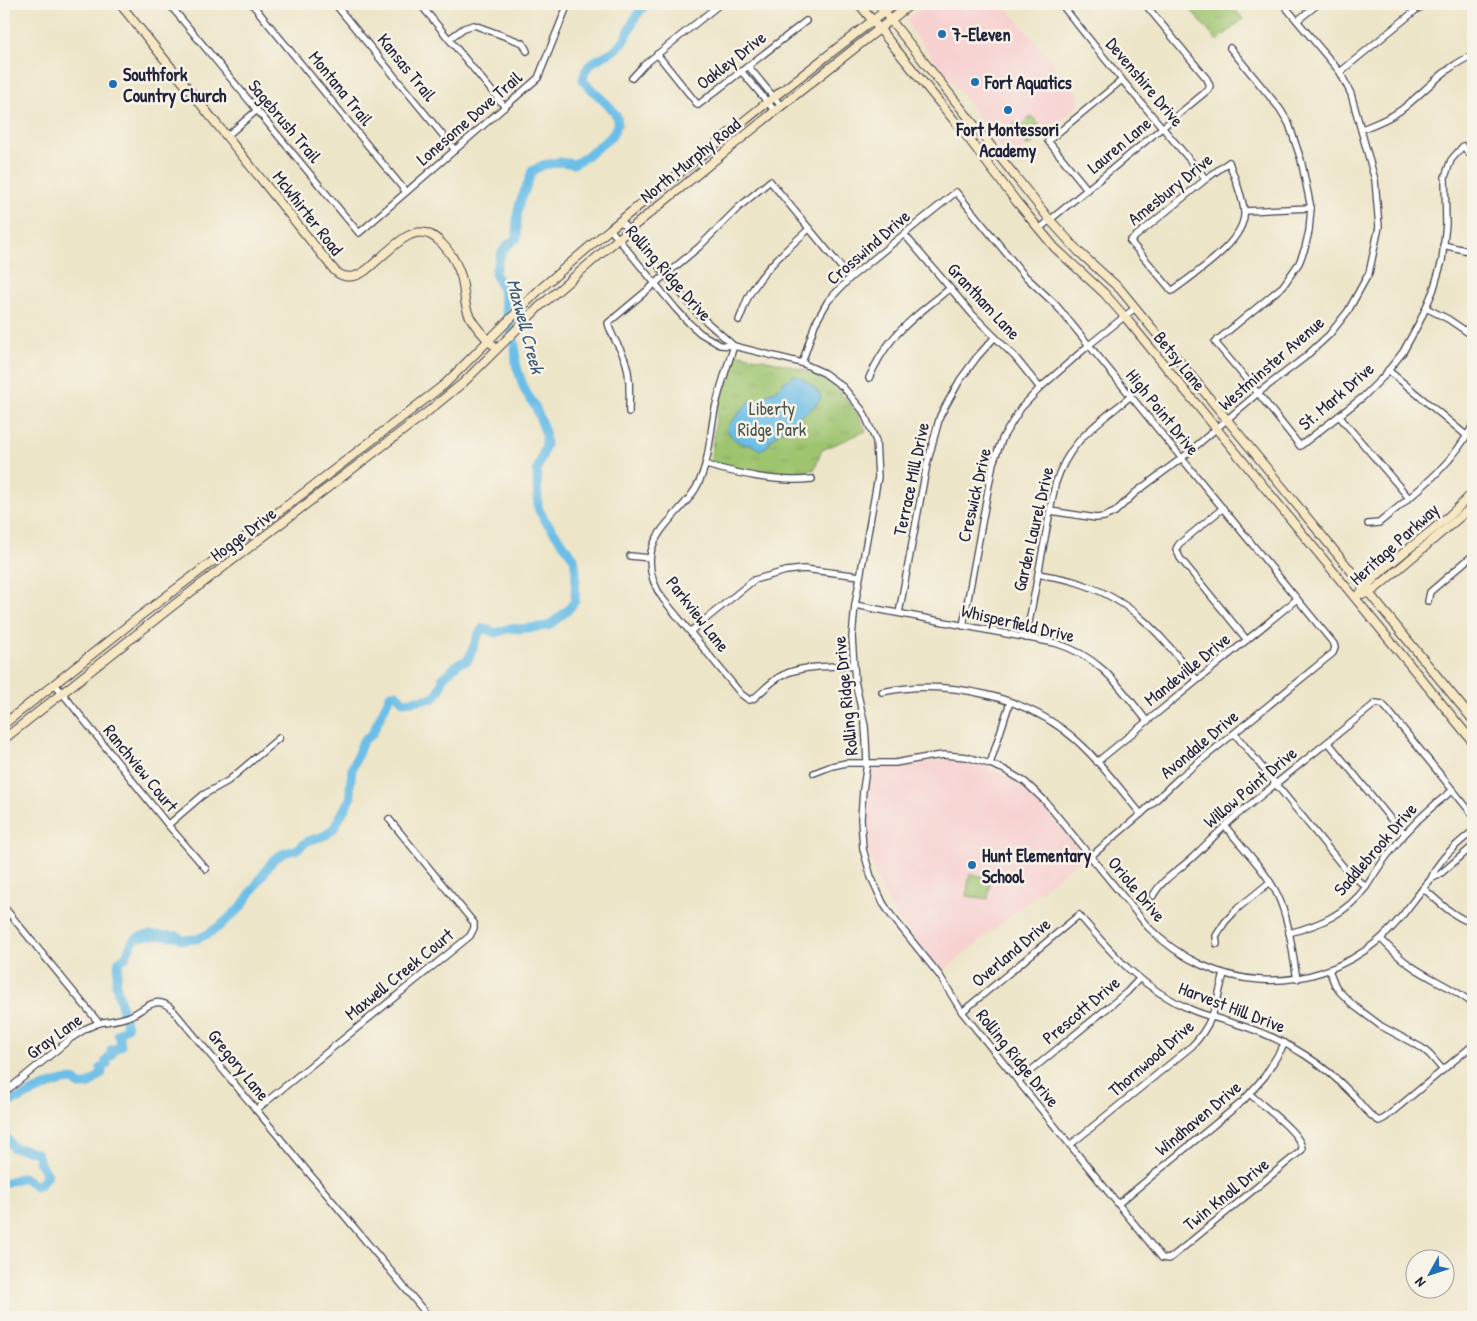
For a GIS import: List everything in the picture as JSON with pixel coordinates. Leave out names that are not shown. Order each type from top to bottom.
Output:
[{"type":"main road","name":"McWhirter Road","points":[[120,4],[331,267],[341,275],[351,277],[363,273],[410,235],[424,233],[435,237],[458,268],[463,281],[470,318],[489,341],[499,346]]},
{"type":"main road","name":"Betsy Lane","points":[[859,4],[1039,229],[1055,248],[1104,293],[1125,317],[1473,742]]},
{"type":"main road","name":"Betsy Lane","points":[[878,4],[1050,220],[1079,252],[1120,289],[1473,720]]},
{"type":"main road","name":"North Murphy Road","points":[[489,341],[540,289],[610,229],[770,100],[894,4]]},
{"type":"main road","name":"North Murphy Road","points":[[499,346],[539,306],[628,230],[911,4]]},
{"type":"main road","points":[[929,90],[940,81]]},
{"type":"main road","points":[[982,157],[993,148]]},
{"type":"main road","name":"Hogge Drive","points":[[4,724],[168,595],[445,384],[489,341]]},
{"type":"main road","name":"Hogge Drive","points":[[4,738],[175,604],[426,413],[464,382],[499,346]]},
{"type":"main road","points":[[309,489],[316,498]]},
{"type":"main road","name":"Heritage Parkway","points":[[1367,590],[1369,582],[1446,518],[1473,492]]},
{"type":"main road","name":"Heritage Parkway","points":[[1356,598],[1367,590],[1375,589],[1473,506]]},
{"type":"main road","points":[[1295,524],[1305,515]]},
{"type":"main road","points":[[168,595],[175,604]]},
{"type":"street","name":"Sagebrush Trail","points":[[169,4],[359,233]]},
{"type":"street","name":"Montana Trail","points":[[252,4],[406,192]]},
{"type":"street","name":"Kansas Trail","points":[[335,4],[455,150]]},
{"type":"street","points":[[420,4],[505,107]]},
{"type":"street","name":"Lonesome Dove Trail","points":[[359,233],[538,78],[568,4]]},
{"type":"street","points":[[632,78],[657,54],[720,4]]},
{"type":"street","name":"Devenshire Drive","points":[[1062,4],[1122,80],[1206,179]]},
{"type":"street","name":"Lauren Lane","points":[[1039,229],[1208,90],[1210,86],[1207,79],[1145,4]]},
{"type":"street","name":"Westminster Avenue","points":[[1050,511],[1087,518],[1096,518],[1115,512],[1135,493],[1182,458],[1304,358],[1329,335],[1348,311],[1369,273],[1378,227],[1376,180],[1351,94],[1340,72],[1284,4]]},
{"type":"street","points":[[1298,20],[1318,4]]},
{"type":"street","points":[[1340,72],[1416,10],[1427,4]]},
{"type":"street","name":"Oakley Drive","points":[[657,54],[698,105],[806,21]]},
{"type":"street","points":[[449,39],[464,28],[474,25],[524,43],[527,51]]},
{"type":"street","points":[[1230,48],[1280,108],[1289,124],[1301,160],[1311,208],[1305,248],[1299,263],[1284,286],[1215,342],[1258,394]]},
{"type":"street","points":[[1362,130],[1400,111],[1449,70],[1468,57],[1473,56]]},
{"type":"street","points":[[748,66],[770,100]]},
{"type":"street","points":[[741,71],[778,109]]},
{"type":"street","points":[[1088,190],[1048,141],[1122,80]]},
{"type":"street","points":[[227,136],[256,110]]},
{"type":"street","name":"St. Mark Drive","points":[[1258,394],[1300,446],[1363,396],[1388,370],[1403,352],[1420,321],[1433,291],[1442,261],[1446,224],[1445,177],[1451,160],[1463,146],[1473,158]]},
{"type":"street","name":"Amesbury Drive","points":[[1229,162],[1244,211],[1243,223],[1239,232],[1228,246],[1172,291],[1130,241],[1206,179],[1229,162]]},
{"type":"street","points":[[629,412],[629,382],[626,363],[608,323],[698,247],[738,207],[770,180],[850,278]]},
{"type":"street","name":"Crosswind Drive","points":[[802,363],[815,324],[828,301],[850,278],[956,192]]},
{"type":"street","name":"High Point Drive","points":[[956,192],[1024,275],[1056,305],[1334,644],[1334,651],[1329,656]]},
{"type":"street","points":[[1244,211],[1311,208]]},
{"type":"street","name":"Rolling Ridge Drive","points":[[620,221],[699,315],[734,346]]},
{"type":"street","name":"Rolling Ridge Drive","points":[[610,229],[688,323],[700,333],[720,345],[734,346],[802,363],[824,373],[843,387],[863,411],[876,441],[878,477],[855,606],[852,637],[856,688],[865,726],[867,763],[861,819],[863,850],[871,877],[891,915],[940,976],[962,1012],[1162,1258],[1169,1259],[1173,1256]]},
{"type":"street","points":[[739,320],[750,293],[764,273],[784,251],[809,229]]},
{"type":"street","name":"Grantham Lane","points":[[904,234],[973,315],[1016,357],[1040,388]]},
{"type":"street","points":[[1444,245],[1473,252]]},
{"type":"street","points":[[869,378],[891,341],[908,323],[950,288]]},
{"type":"street","name":"Creswick Drive","points":[[963,626],[993,464],[1003,437],[1021,408],[1040,388],[1135,308]]},
{"type":"street","points":[[1426,308],[1448,319],[1473,336]]},
{"type":"street","name":"Terrace Mill Drive","points":[[899,613],[927,464],[940,416],[960,380],[995,337]]},
{"type":"street","name":"Parkview Lane","points":[[734,346],[716,408],[706,465],[692,494],[664,527],[654,544],[650,558],[654,584],[663,599],[749,700],[753,699],[787,673],[809,668],[853,665]]},
{"type":"street","points":[[1388,370],[1467,436]]},
{"type":"street","name":"Garden Laurel Drive","points":[[1026,638],[1058,475],[1072,448],[1090,430],[1131,396]]},
{"type":"street","points":[[1339,416],[1409,498]]},
{"type":"street","points":[[1368,524],[1379,522],[1434,477],[1453,456],[1473,425]]},
{"type":"street","points":[[706,465],[758,478],[812,479]]},
{"type":"street","points":[[1223,508],[1176,549],[1177,554],[1247,640]]},
{"type":"street","points":[[1428,601],[1430,592],[1473,555]]},
{"type":"street","points":[[630,556],[650,558]]},
{"type":"street","points":[[691,632],[754,580],[786,571],[804,569],[860,576]]},
{"type":"street","points":[[1038,574],[1085,585],[1109,595],[1129,607],[1158,633],[1197,680]]},
{"type":"street","name":"Mandeville Drive","points":[[1097,762],[1297,599]]},
{"type":"street","name":"Whisperfield Drive","points":[[855,606],[1061,645],[1079,652],[1092,660],[1113,679],[1147,721]]},
{"type":"street","name":"Avondale Drive","points":[[1090,857],[1141,814],[1179,778],[1329,656]]},
{"type":"street","name":"Ranchview Court","points":[[54,684],[206,869]]},
{"type":"street","points":[[882,692],[906,688],[940,688],[987,695],[1037,713],[1074,738],[1141,814]]},
{"type":"street","points":[[990,764],[1010,702]]},
{"type":"street","name":"Willow Point Drive","points":[[1153,896],[1157,888],[1225,826],[1371,707],[1379,703],[1384,706],[1452,790]]},
{"type":"street","points":[[1235,734],[1350,874],[1366,887]]},
{"type":"street","points":[[168,825],[203,795],[228,781],[279,738]]},
{"type":"street","points":[[1328,742],[1393,822],[1405,834]]},
{"type":"street","name":"Oriole Drive","points":[[814,772],[838,764],[895,763],[944,755],[990,764],[1015,776],[1035,791],[1160,939],[1192,961],[1224,974],[1255,980],[1298,979],[1329,970],[1353,959],[1381,939],[1396,924],[1431,879],[1439,875],[1473,846]]},
{"type":"street","points":[[1452,790],[1473,815]]},
{"type":"street","name":"Saddlebrook Drive","points":[[1289,933],[1328,920],[1347,907],[1366,887],[1405,834],[1430,808],[1452,790]]},
{"type":"street","name":"Maxwell Creek Court","points":[[256,1110],[470,936],[474,928],[474,923],[389,819]]},
{"type":"street","points":[[1225,826],[1270,882],[1282,907],[1298,979]]},
{"type":"street","name":"Oriole Drive","points":[[1431,879],[1434,870],[1443,859],[1473,831]]},
{"type":"street","points":[[1217,944],[1216,936],[1225,922],[1238,908],[1270,882]]},
{"type":"street","points":[[1423,888],[1446,908],[1466,921],[1473,923]]},
{"type":"street","points":[[4,906],[99,1023]]},
{"type":"street","name":"Overland Drive","points":[[962,1012],[1080,915]]},
{"type":"street","name":"Harvest Hill Drive","points":[[1080,915],[1102,942],[1139,979],[1160,994],[1212,1017],[1256,1030],[1284,1043],[1313,1060],[1333,1076],[1379,1121],[1443,1070]]},
{"type":"street","points":[[1381,939],[1409,965],[1452,988],[1473,1004]]},
{"type":"street","points":[[1329,970],[1335,985],[1353,1005],[1381,1026],[1422,1048],[1443,1070],[1473,1045]]},
{"type":"street","name":"Thornwood Drive","points":[[1070,1145],[1192,1046],[1206,1030],[1212,1017],[1224,974]]},
{"type":"street","name":"Prescott Drive","points":[[1018,1082],[1127,992],[1139,979]]},
{"type":"street","name":"Gregory Lane","points":[[99,1023],[124,1017],[155,1003],[167,1004],[429,1317]]},
{"type":"street","name":"Gray Lane","points":[[4,1093],[70,1039],[99,1023]]},
{"type":"street","name":"Windhaven Drive","points":[[1118,1204],[1235,1109],[1265,1076],[1284,1043]]},
{"type":"street","name":"Twin Knoll Drive","points":[[1173,1256],[1302,1150],[1301,1142],[1284,1123],[1250,1094]]},
{"type":"shaded area","points":[[925,4],[1004,4],[1079,95],[1079,105],[1008,162],[987,128],[908,25],[907,19]]},
{"type":"shaded area","name":"Hunt Elementary School","points":[[937,760],[959,761],[980,765],[1000,773],[1019,784],[1037,799],[1084,856],[942,972],[896,916],[883,893],[869,858],[865,824],[866,793],[872,768],[899,767]]},
{"type":"green space","points":[[1186,4],[1231,4],[1243,19],[1217,41]]},
{"type":"green space","points":[[1032,116],[1045,133],[1028,147],[1011,126],[1016,122],[1019,126]]},
{"type":"green space","name":"Liberty Ridge Park","points":[[735,353],[795,367],[828,383],[855,410],[866,431],[822,450],[814,470],[806,471],[801,477],[742,471],[710,462],[718,406]]},
{"type":"green space","points":[[970,874],[991,878],[988,899],[966,896]]},
{"type":"water","points":[[794,375],[806,381],[816,390],[821,397],[817,404],[795,421],[791,427],[780,430],[770,440],[769,445],[760,450],[751,444],[746,445],[731,436],[727,427],[750,401],[761,399],[769,393],[776,391]]},
{"type":"waterway","name":"Maxwell Creek","points":[[4,1104],[56,1083],[74,1080],[79,1085],[88,1085],[102,1073],[101,1068],[107,1064],[106,1061],[112,1054],[111,1050],[121,1046],[118,1034],[127,1027],[116,985],[119,961],[125,958],[133,941],[139,937],[149,935],[177,936],[183,940],[197,939],[208,934],[241,907],[273,860],[284,853],[296,850],[308,841],[326,835],[334,828],[351,797],[352,769],[363,741],[372,734],[391,694],[396,694],[404,702],[434,698],[440,689],[443,678],[459,663],[467,661],[483,628],[496,633],[510,628],[548,626],[568,610],[575,601],[576,572],[574,558],[544,519],[538,508],[537,470],[546,445],[545,432],[536,408],[524,389],[516,364],[515,343],[503,292],[495,273],[504,249],[517,238],[518,210],[532,171],[543,165],[560,162],[574,164],[611,137],[618,124],[617,117],[611,108],[583,81],[585,73],[593,62],[610,53],[621,44],[636,16],[646,4]]},
{"type":"waterway","name":"Maxwell Creek","points":[[4,1133],[13,1148],[37,1153],[40,1164],[47,1175],[40,1185],[36,1186],[23,1177],[4,1183]]},
{"type":"place","name":"7-Eleven","points":[[942,34]]},
{"type":"place","name":"Fort Aquatics","points":[[975,82]]},
{"type":"place","name":"Southfork Country Church","points":[[113,84]]},
{"type":"place","name":"Fort Montessori Academy","points":[[1008,110]]},
{"type":"place","name":"Hunt Elementary School","points":[[972,865]]}]
